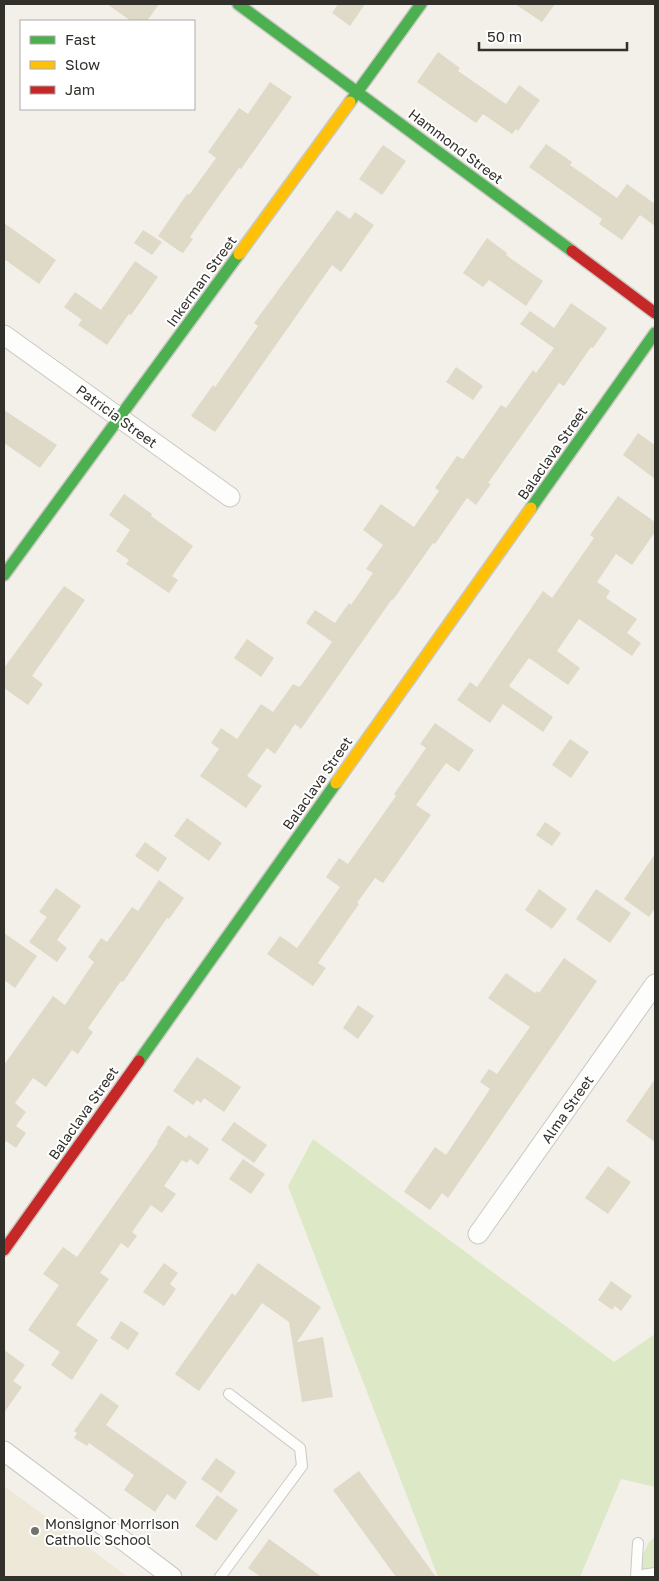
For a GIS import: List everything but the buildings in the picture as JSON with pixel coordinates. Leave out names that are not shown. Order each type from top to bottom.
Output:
[{"type":"street","name":"Hammond Street","points":[[238,4],[655,313]]},
{"type":"street","name":"Inkerman Street","points":[[4,575],[421,4]]},
{"type":"street","name":"Balaclava Street","points":[[4,1250],[655,333]]},
{"type":"street","name":"Patricia Street","points":[[4,335],[230,497]]},
{"type":"street","name":"Alma Street","points":[[478,1234],[655,984]]},
{"type":"street","points":[[4,1244],[19,1228]]},
{"type":"street","points":[[4,1451],[172,1577]]},
{"type":"lane","points":[[220,1577],[302,1466],[300,1448],[229,1394]]},
{"type":"lane","points":[[638,1543],[636,1577],[655,1573]]},
{"type":"shaded area","name":"Monsignor Morrison Catholic School","points":[[4,1486],[128,1577],[4,1577]]},
{"type":"green space","points":[[313,1139],[614,1362],[655,1334],[655,1487],[621,1479],[580,1577],[438,1577],[288,1186]]},
{"type":"green space","points":[[655,1537],[655,1577],[634,1572],[649,1542]]},
{"type":"traffic: fast","points":[[238,4],[572,251]]},
{"type":"traffic: fast","points":[[350,102],[421,4]]},
{"type":"traffic: fast","points":[[4,575],[239,254]]},
{"type":"traffic: fast","points":[[531,508],[655,333]]},
{"type":"traffic: fast","points":[[139,1061],[336,783]]},
{"type":"traffic: slow","points":[[239,254],[350,102]]},
{"type":"traffic: slow","points":[[336,783],[531,508]]},
{"type":"traffic: jam","points":[[572,251],[655,313]]},
{"type":"traffic: jam","points":[[4,1250],[139,1061]]},
{"type":"place","name":"Monsignor Morrison Catholic School","points":[[35,1531]]}]
